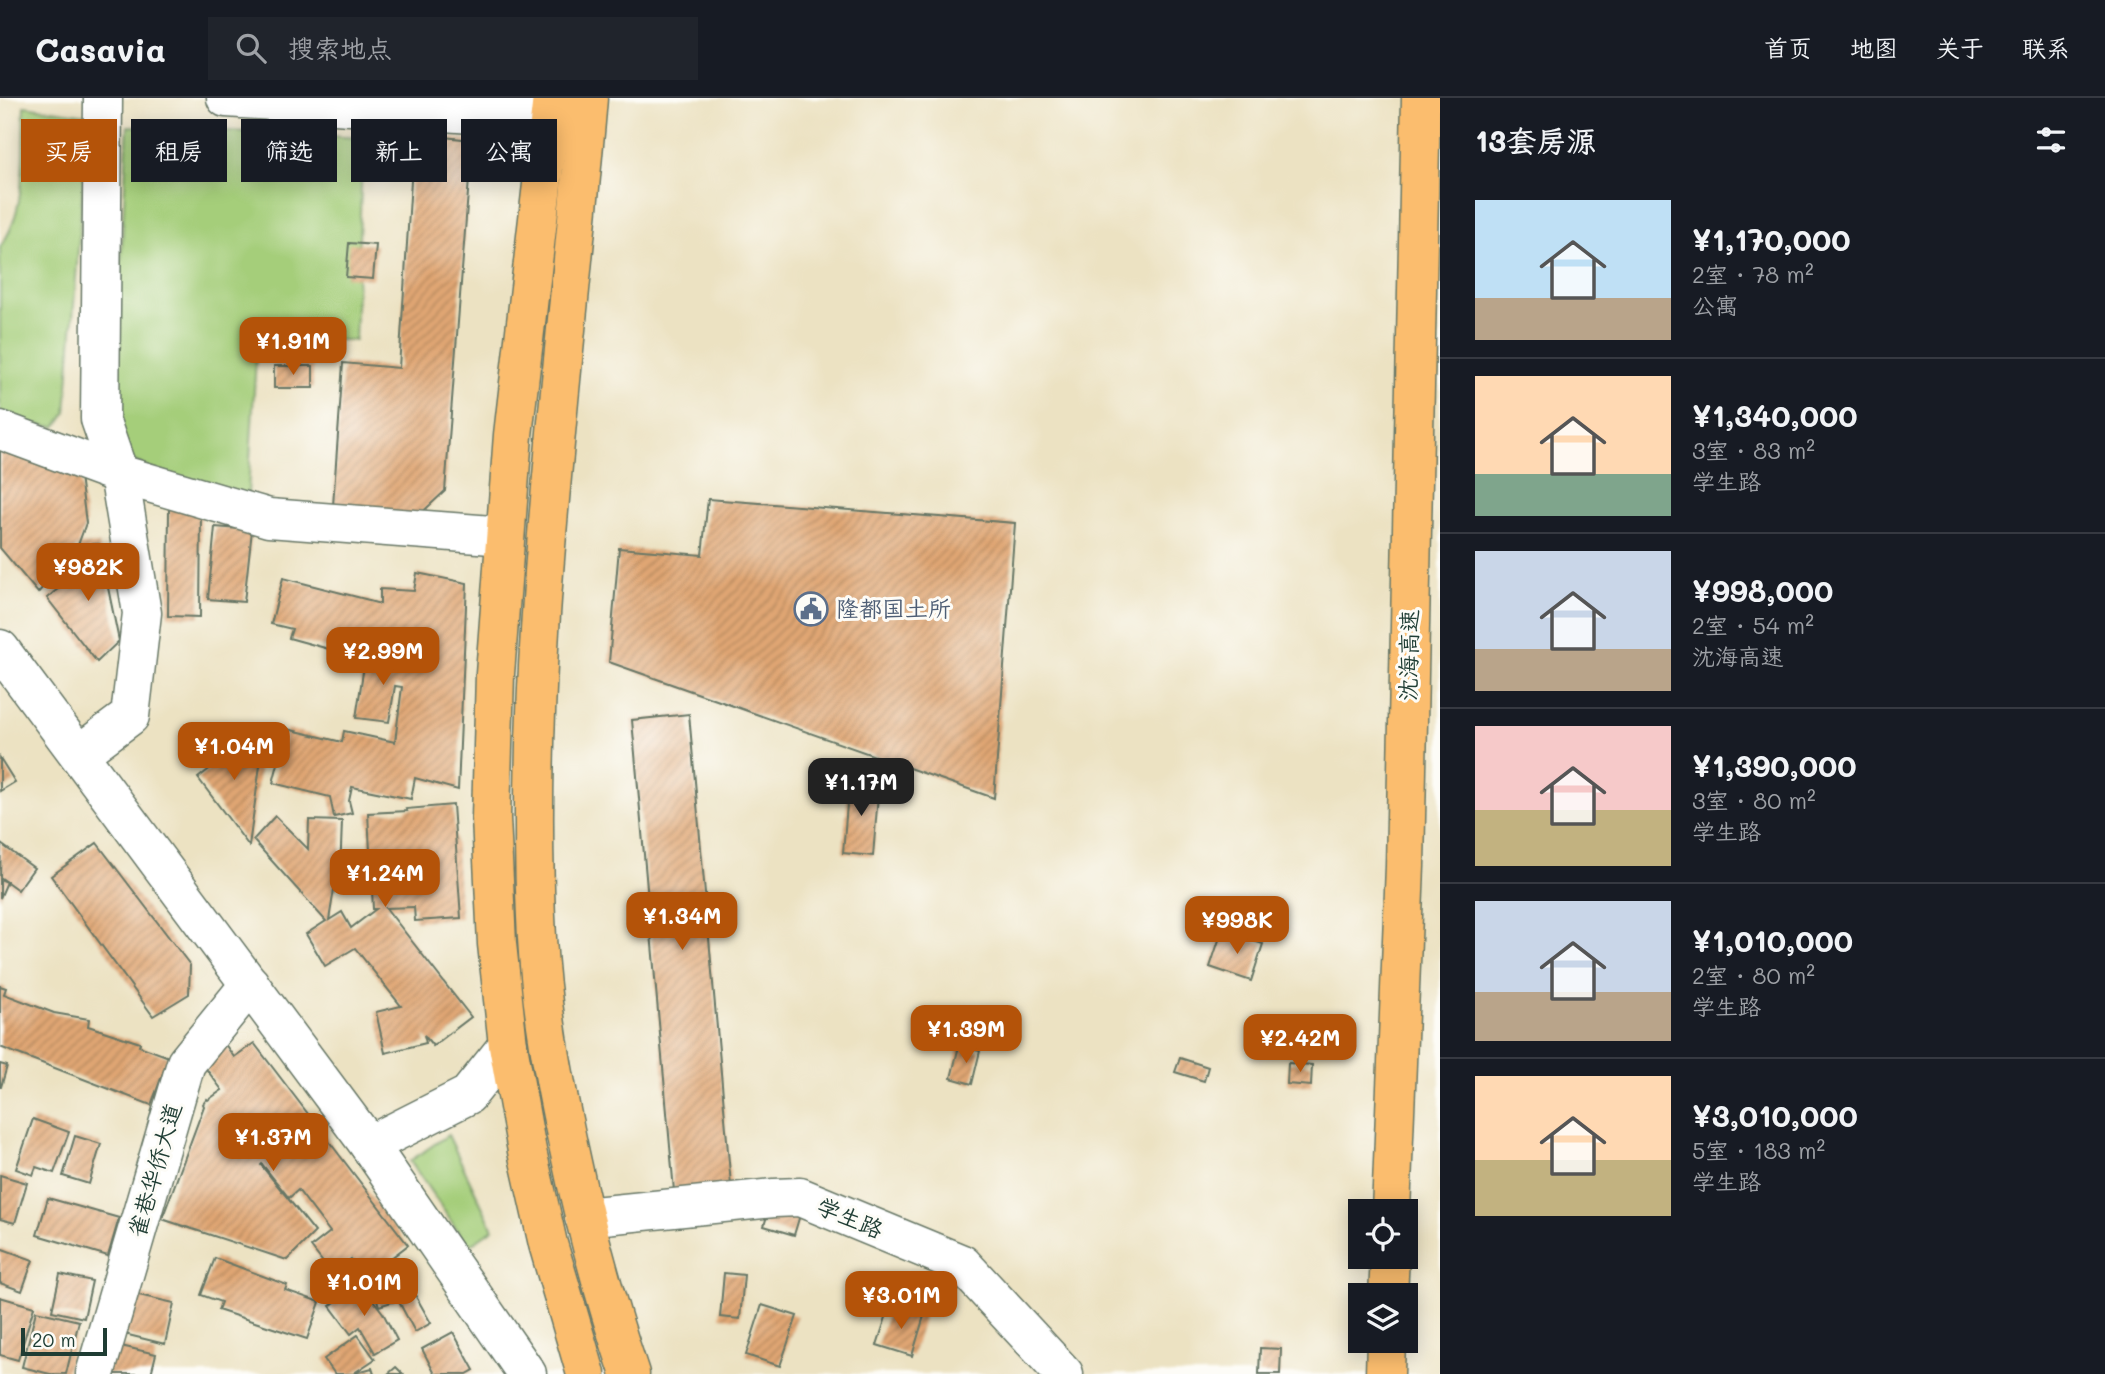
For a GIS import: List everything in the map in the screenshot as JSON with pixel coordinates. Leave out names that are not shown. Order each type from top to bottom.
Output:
[{"type":"main road","points":[[588,98],[540,620],[534,801],[537,940],[550,1056],[584,1217],[630,1374]]},
{"type":"main road","name":"沈海高速","points":[[1391,1199],[1405,866],[1421,98]]},
{"type":"main road","points":[[551,108],[513,435],[495,674],[491,818],[497,944],[508,1045],[548,1244],[586,1374]]},
{"type":"main road","points":[[1385,1374],[1386,1353]]},
{"type":"street","points":[[79,754],[130,716],[142,613],[119,474],[100,419],[103,98]]},
{"type":"street","points":[[226,98],[551,108]]},
{"type":"street","points":[[0,430],[119,474],[269,518],[505,536]]},
{"type":"street","points":[[0,649],[369,1145],[527,1374]]},
{"type":"street","name":"雀巷华侨大道","points":[[95,1374],[186,1063],[250,984]]},
{"type":"street","points":[[369,1145],[468,1095],[508,1045]]},
{"type":"street","name":"学生路","points":[[584,1217],[800,1197],[962,1265],[1064,1374]]},
{"type":"green space","points":[[24,106],[88,115],[88,119],[24,119]]},
{"type":"green space","points":[[128,126],[131,126],[131,182],[227,182],[227,131],[241,132],[241,182],[337,182],[337,137],[351,137],[351,182],[361,182],[355,340],[257,340],[247,511],[124,457],[112,440]]},
{"type":"green space","points":[[22,182],[83,182],[66,413],[56,427],[7,421],[0,413],[0,247],[9,232]]},
{"type":"green space","points":[[448,1135],[493,1229],[468,1246],[410,1161]]},
{"type":"building","points":[[447,137],[461,139],[461,182],[469,182],[445,491],[416,518],[333,506],[343,363],[399,368],[411,182],[447,182]]},
{"type":"building","points":[[349,243],[376,245],[373,279],[346,277]]},
{"type":"building","points":[[274,366],[313,366],[313,388],[274,388]]},
{"type":"building","points":[[0,433],[78,460],[86,523],[78,545],[38,593],[0,548]]},
{"type":"building","name":"隆都国土所","points":[[708,499],[1015,523],[994,798],[609,662],[619,548],[702,555]]},
{"type":"building","points":[[169,508],[201,509],[200,617],[168,616]]},
{"type":"building","points":[[215,527],[252,530],[244,602],[208,599]]},
{"type":"building","points":[[99,544],[119,641],[97,662],[47,598],[76,574],[78,545]]},
{"type":"building","points":[[417,573],[467,583],[458,790],[415,778],[411,799],[352,787],[349,801],[352,813],[334,817],[330,797],[273,783],[287,729],[342,742],[344,731],[395,742],[402,687],[395,686],[389,722],[356,718],[365,659],[289,638],[292,629],[271,624],[283,578],[380,604],[380,589],[414,591]],"holes":[[[395,636],[408,637],[408,643],[394,642]]]},
{"type":"building","points":[[689,714],[731,1185],[674,1191],[632,720]]},
{"type":"building","points":[[217,732],[246,737],[243,758],[261,758],[249,846],[198,778],[212,767]]},
{"type":"building","points":[[0,758],[15,782],[0,791]]},
{"type":"building","points":[[849,780],[879,783],[873,856],[843,853]]},
{"type":"building","points":[[453,805],[461,918],[415,921],[414,907],[386,908],[471,1017],[433,1046],[424,1035],[426,1043],[385,1053],[376,1012],[401,1006],[355,948],[325,966],[306,934],[326,921],[253,840],[275,816],[308,849],[309,820],[342,821],[340,875],[334,875],[336,877],[329,920],[342,912],[351,928],[376,909],[373,909],[368,813]]},
{"type":"building","points":[[97,843],[190,965],[189,994],[153,1016],[51,876]]},
{"type":"building","points":[[1,844],[34,868],[18,890],[0,877]]},
{"type":"building","points":[[0,879],[7,882],[0,898]]},
{"type":"building","points":[[1222,931],[1263,944],[1251,981],[1210,967]]},
{"type":"building","points":[[0,986],[6,988],[4,994],[54,1013],[89,1019],[88,1026],[140,1043],[139,1046],[169,1057],[151,1105],[0,1047]]},
{"type":"building","points":[[220,1037],[234,1057],[254,1043],[408,1245],[365,1278],[351,1259],[332,1274],[311,1247],[330,1232],[298,1190],[289,1198],[262,1164],[315,1232],[287,1260],[162,1219],[203,1104],[222,1090],[195,1054]],"holes":[[[246,1121],[257,1136],[242,1142],[233,1130]]]},
{"type":"building","points":[[959,1046],[980,1051],[972,1084],[951,1078]]},
{"type":"building","points":[[1180,1058],[1208,1067],[1204,1081],[1175,1072]]},
{"type":"building","points":[[1288,1063],[1312,1065],[1311,1086],[1287,1084]]},
{"type":"building","points":[[0,1064],[7,1066],[1,1087],[0,1087]]},
{"type":"building","points":[[33,1119],[69,1132],[54,1173],[36,1167],[33,1175],[16,1169]]},
{"type":"building","points":[[75,1136],[101,1144],[89,1184],[63,1176]]},
{"type":"building","points":[[0,1175],[27,1183],[15,1223],[0,1219]]},
{"type":"building","points":[[48,1198],[119,1218],[108,1256],[37,1235]]},
{"type":"building","points":[[770,1206],[800,1215],[794,1235],[764,1226]]},
{"type":"building","points":[[0,1248],[33,1260],[22,1291],[0,1283]]},
{"type":"building","points":[[215,1258],[287,1285],[285,1290],[320,1302],[307,1339],[218,1310],[221,1302],[201,1295]]},
{"type":"building","points":[[406,1266],[414,1293],[431,1323],[415,1332],[398,1300],[379,1306],[370,1277]]},
{"type":"building","points":[[724,1273],[744,1275],[740,1319],[720,1317]]},
{"type":"building","points":[[60,1274],[92,1281],[84,1318],[52,1311]]},
{"type":"building","points":[[360,1283],[383,1313],[397,1340],[375,1353],[360,1327],[351,1334],[330,1306]]},
{"type":"building","points":[[125,1292],[174,1303],[165,1344],[116,1332]]},
{"type":"building","points":[[0,1297],[34,1307],[18,1360],[0,1355]]},
{"type":"building","points":[[762,1305],[797,1316],[780,1366],[746,1355]]},
{"type":"building","points":[[890,1305],[924,1316],[912,1356],[877,1345]]},
{"type":"building","points":[[36,1311],[79,1321],[66,1374],[50,1374],[22,1367]]},
{"type":"building","points":[[453,1332],[474,1370],[467,1374],[435,1374],[422,1349]]},
{"type":"building","points":[[358,1335],[375,1359],[354,1373],[372,1368],[374,1374],[335,1374],[324,1359]]},
{"type":"building","points":[[112,1344],[156,1354],[151,1374],[105,1374]]},
{"type":"building","points":[[1260,1348],[1281,1349],[1280,1374],[1259,1374]]},
{"type":"building","points":[[396,1367],[403,1374],[388,1374]]},
{"type":"place","name":"隆都国土所","points":[[811,609]]}]
